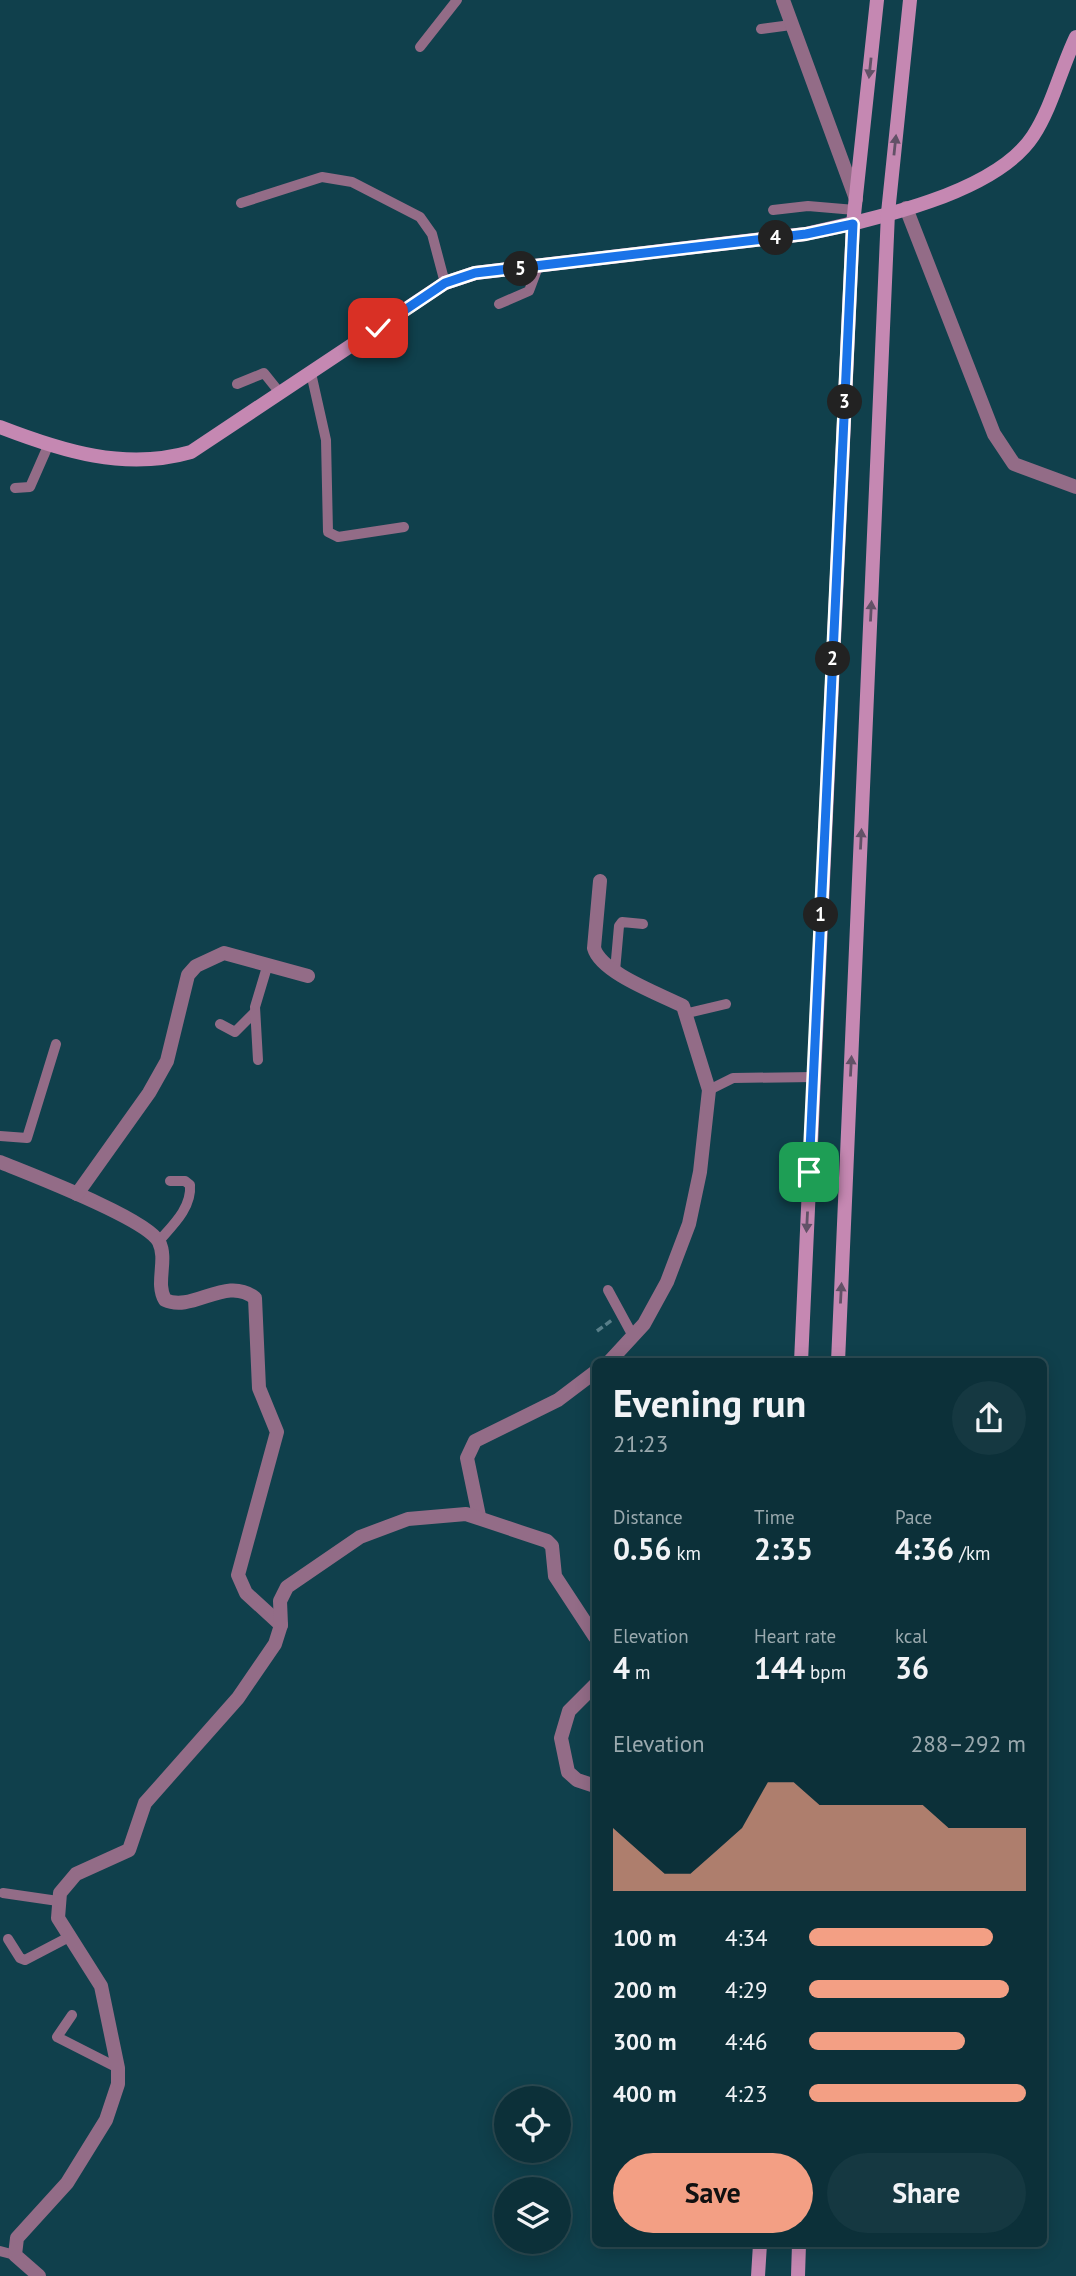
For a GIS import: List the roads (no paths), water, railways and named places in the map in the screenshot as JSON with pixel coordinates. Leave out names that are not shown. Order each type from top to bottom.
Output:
[{"type":"street","points":[[783,0],[855,211]]},
{"type":"street","points":[[801,1358],[855,211],[877,0]]},
{"type":"street","points":[[838,1358],[888,213],[910,0]]},
{"type":"street","points":[[1,430],[48,446],[122,461],[173,457],[191,452],[445,283],[475,273],[806,234],[855,211],[888,213],[906,208],[988,177],[1015,158],[1034,134],[1076,37]]},
{"type":"street","points":[[906,208],[994,435],[1014,464],[1076,487]]},
{"type":"street","points":[[600,881],[594,948],[596,957],[615,971],[683,1006],[688,1013],[709,1090],[700,1172],[689,1224],[667,1282],[644,1324],[612,1358]]},
{"type":"street","points":[[77,1194],[149,1093],[167,1061],[188,975],[196,967],[225,953],[267,967],[308,976]]},
{"type":"street","points":[[0,1162],[108,1208],[159,1242],[161,1287],[165,1300],[178,1303],[225,1291],[250,1294],[257,1304],[259,1388],[277,1432],[238,1575],[246,1593],[281,1625]]},
{"type":"street","points":[[479,1516],[467,1458],[475,1441],[558,1400],[592,1376]]},
{"type":"street","points":[[39,2276],[15,2255],[17,2238],[67,2183],[106,2120],[116,2094],[118,2068],[98,1977],[58,1918],[58,1901],[67,1881],[76,1874],[129,1850],[145,1803],[247,1688],[275,1644],[281,1625],[280,1601],[287,1587],[359,1537],[408,1519],[466,1514],[479,1516],[547,1541],[552,1546],[555,1576],[590,1618]]},
{"type":"street","points":[[592,1688],[569,1711],[561,1738],[568,1772],[577,1780],[592,1785]]},
{"type":"street","points":[[758,2276],[760,2247]]},
{"type":"street","points":[[798,2276],[799,2247]]},
{"type":"lane","points":[[420,47],[457,0]]},
{"type":"lane","points":[[761,29],[791,25]]},
{"type":"lane","points":[[241,203],[323,177],[352,182],[420,217],[432,234],[445,283]]},
{"type":"lane","points":[[773,210],[808,206],[855,211]]},
{"type":"lane","points":[[499,304],[529,291],[538,267]]},
{"type":"lane","points":[[237,384],[264,373],[280,393]]},
{"type":"lane","points":[[311,373],[326,440],[328,532],[338,537],[404,527]]},
{"type":"lane","points":[[15,488],[30,487],[48,446]]},
{"type":"lane","points":[[615,971],[619,926],[622,922],[643,925]]},
{"type":"lane","points":[[258,1060],[254,1013],[267,967]]},
{"type":"lane","points":[[688,1013],[726,1004]]},
{"type":"lane","points":[[220,1024],[235,1032],[254,1013]]},
{"type":"lane","points":[[0,1136],[20,1140],[27,1138],[32,1130],[56,1044]]},
{"type":"lane","points":[[709,1090],[733,1078],[814,1077]]},
{"type":"lane","points":[[159,1242],[181,1214],[191,1192],[190,1185],[185,1181],[170,1181]]},
{"type":"lane","points":[[608,1290],[633,1336]]},
{"type":"lane","points":[[3,1893],[58,1901]]},
{"type":"lane","points":[[8,1939],[20,1958],[25,1960],[69,1937]]},
{"type":"lane","points":[[72,2015],[57,2036],[118,2068]]},
{"type":"lane","points":[[0,2251],[15,2255]]}]
